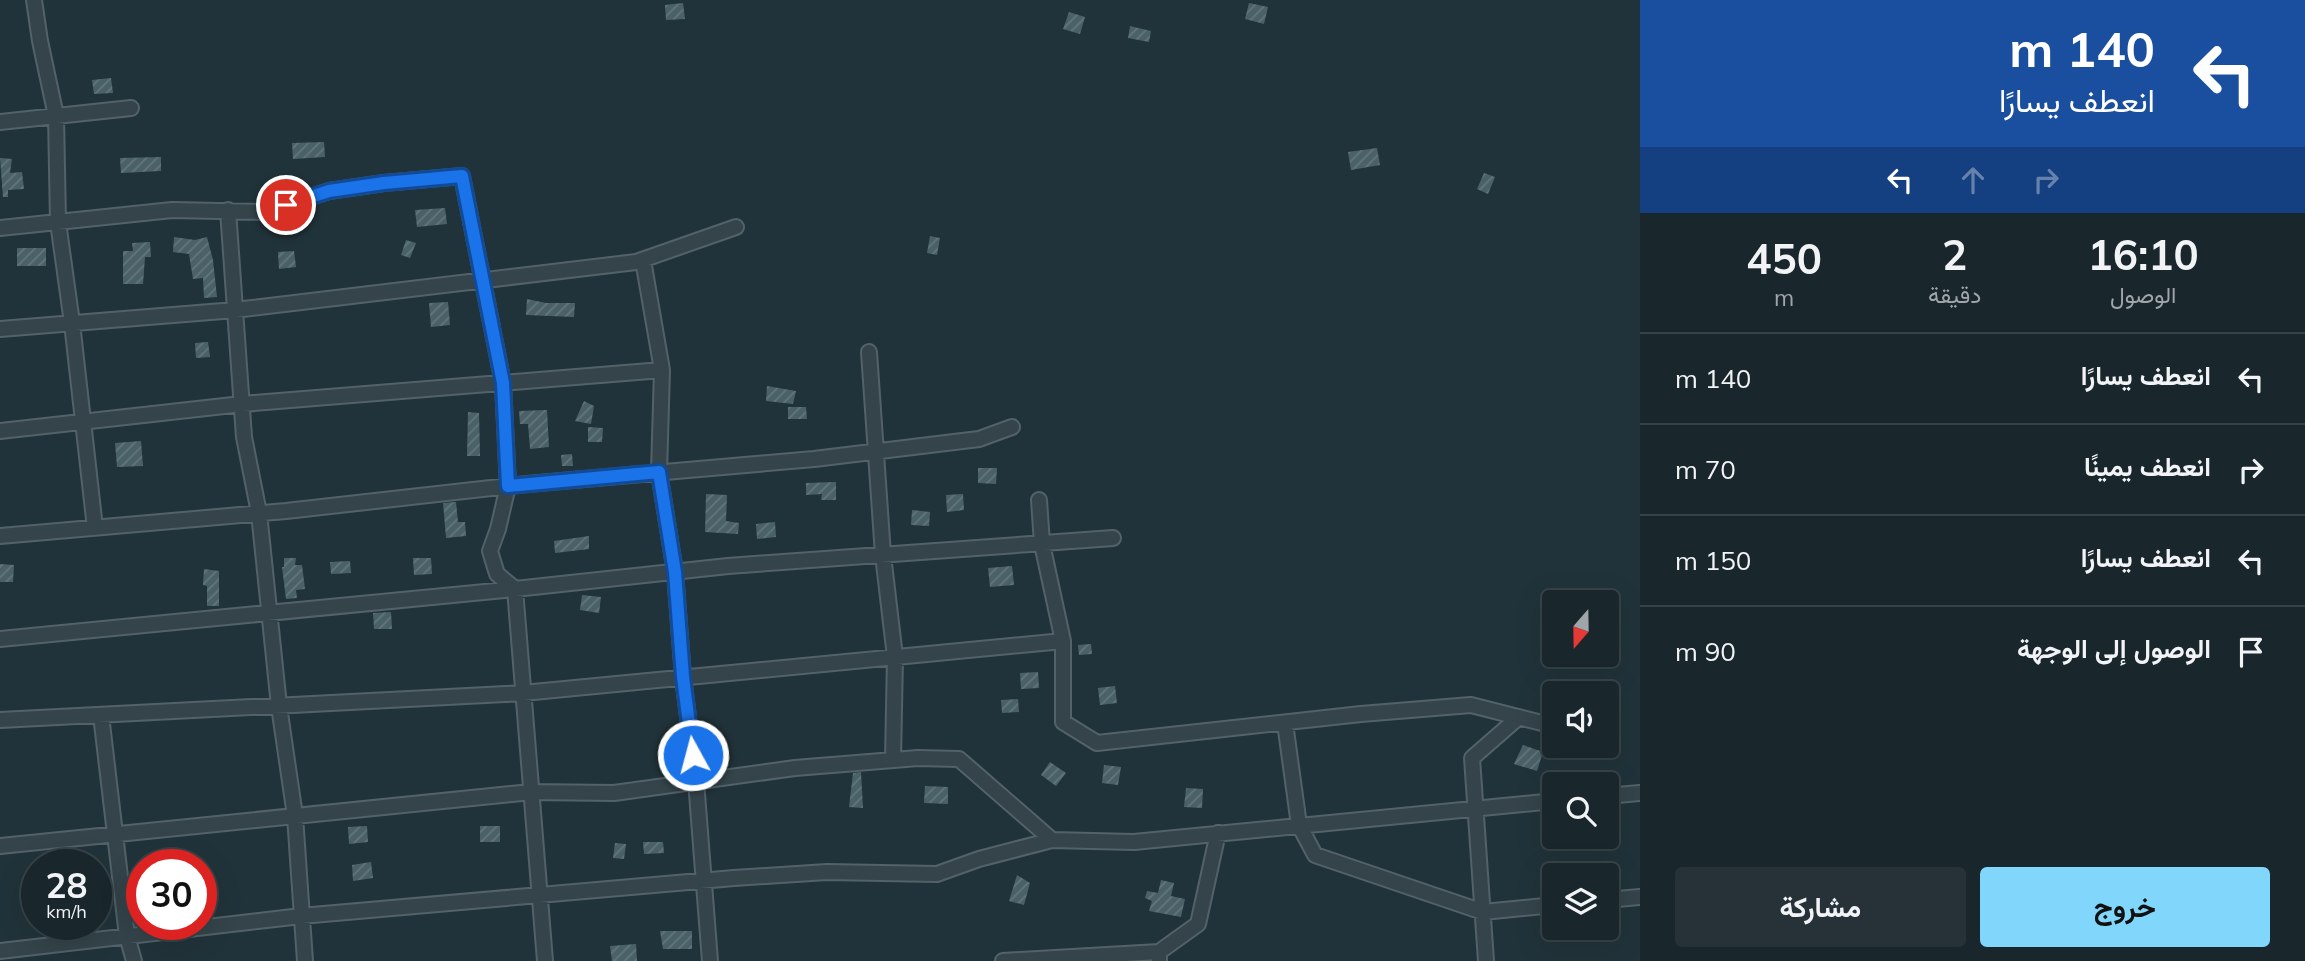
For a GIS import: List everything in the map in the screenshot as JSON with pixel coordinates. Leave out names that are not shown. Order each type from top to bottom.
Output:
[{"type":"street","points":[[34,0],[56,116],[58,222],[95,528]]},
{"type":"street","points":[[0,122],[131,108]]},
{"type":"street","points":[[0,228],[172,210],[265,212],[329,191],[462,176],[503,383],[508,486],[490,551],[497,574],[515,589],[545,961]]},
{"type":"street","points":[[228,210],[244,437],[259,513],[279,706],[295,816],[304,961]]},
{"type":"street","points":[[0,329],[235,310],[643,260],[736,228]]},
{"type":"street","points":[[643,260],[662,370],[659,472],[675,572],[683,677],[696,781],[710,961]]},
{"type":"street","points":[[869,352],[883,555],[895,657],[893,760]]},
{"type":"street","points":[[0,431],[242,404],[662,370]]},
{"type":"street","points":[[0,536],[877,451],[979,439],[1012,427]]},
{"type":"street","points":[[1039,500],[1042,544],[1063,641],[1063,722],[1097,743],[1361,714],[1471,705],[1542,723]]},
{"type":"street","points":[[0,639],[675,572],[1113,538]]},
{"type":"street","points":[[0,720],[523,693],[1063,641]]},
{"type":"street","points":[[101,715],[126,928]]},
{"type":"street","points":[[1486,961],[1472,758],[1519,717]]},
{"type":"street","points":[[1284,723],[1299,825],[1315,855],[1483,912],[1542,906]]},
{"type":"street","points":[[0,846],[531,792],[614,793],[795,768],[918,758],[959,759],[1052,840]]},
{"type":"street","points":[[1619,795],[1640,793]]},
{"type":"street","points":[[217,926],[302,916],[827,872],[937,874],[979,859],[1052,840],[1134,842],[1542,802]]},
{"type":"street","points":[[1003,961],[1159,956],[1198,924],[1218,833]]},
{"type":"street","points":[[1619,899],[1640,897]]},
{"type":"street","points":[[0,951],[126,936]]},
{"type":"street","points":[[128,940],[134,961]]},
{"type":"building","points":[[683,3],[685,19],[666,20],[665,5]]},
{"type":"building","points":[[1249,3],[1268,7],[1264,24],[1245,19]]},
{"type":"building","points":[[1069,12],[1085,17],[1080,34],[1063,29]]},
{"type":"building","points":[[1130,26],[1151,31],[1149,42],[1128,38]]},
{"type":"building","points":[[111,78],[113,93],[94,94],[92,80]]},
{"type":"building","points":[[324,142],[325,157],[293,159],[292,143]]},
{"type":"building","points":[[1377,148],[1380,165],[1351,170],[1348,152]]},
{"type":"building","points":[[161,157],[161,171],[121,173],[120,158]]},
{"type":"building","points":[[0,158],[12,159],[10,173],[22,172],[24,189],[8,190],[8,197],[3,197]]},
{"type":"building","points":[[1484,173],[1495,177],[1488,194],[1477,189]]},
{"type":"building","points":[[445,208],[447,224],[417,227],[415,210]]},
{"type":"building","points":[[930,236],[940,238],[937,255],[927,253]]},
{"type":"building","points":[[174,237],[195,240],[207,237],[213,260],[217,297],[204,298],[203,278],[193,279],[189,254],[173,252]]},
{"type":"building","points":[[406,240],[416,243],[410,258],[401,255]]},
{"type":"building","points":[[150,242],[151,257],[145,257],[143,284],[123,284],[123,251],[133,251],[132,243]]},
{"type":"building","points":[[17,248],[46,248],[46,266],[17,266]]},
{"type":"building","points":[[294,251],[296,267],[279,269],[278,252]]},
{"type":"building","points":[[527,299],[546,303],[575,303],[574,317],[526,315]]},
{"type":"building","points":[[448,302],[450,325],[431,327],[429,303]]},
{"type":"building","points":[[208,342],[210,357],[196,358],[195,343]]},
{"type":"building","points":[[767,386],[796,391],[793,404],[766,401]]},
{"type":"building","points":[[584,401],[594,406],[591,424],[575,421]]},
{"type":"building","points":[[788,407],[806,407],[807,419],[788,419]]},
{"type":"building","points":[[547,410],[549,447],[530,449],[528,424],[520,424],[519,411]]},
{"type":"building","points":[[468,412],[479,413],[480,456],[467,456]]},
{"type":"building","points":[[588,427],[603,428],[602,442],[588,442]]},
{"type":"building","points":[[141,441],[143,466],[117,467],[115,443]]},
{"type":"building","points":[[572,454],[573,466],[562,466],[561,455]]},
{"type":"building","points":[[978,468],[997,468],[996,484],[978,483]]},
{"type":"building","points":[[836,482],[836,500],[821,500],[822,494],[806,495],[806,483]]},
{"type":"building","points":[[706,494],[727,495],[726,521],[739,523],[738,534],[705,532]]},
{"type":"building","points":[[963,494],[964,510],[947,512],[946,495]]},
{"type":"building","points":[[456,502],[458,522],[465,522],[466,536],[446,538],[443,503]]},
{"type":"building","points":[[912,510],[930,512],[929,526],[911,525]]},
{"type":"building","points":[[775,522],[776,537],[757,539],[756,524]]},
{"type":"building","points":[[589,536],[589,549],[555,553],[554,541]]},
{"type":"building","points":[[284,558],[296,558],[295,565],[302,565],[305,589],[296,590],[297,598],[286,599],[282,567]]},
{"type":"building","points":[[413,558],[431,558],[432,574],[414,575]]},
{"type":"building","points":[[350,561],[351,573],[331,574],[330,562]]},
{"type":"building","points":[[0,564],[14,565],[13,582],[0,582]]},
{"type":"building","points":[[1012,566],[1014,585],[990,587],[988,568]]},
{"type":"building","points":[[204,569],[219,571],[219,606],[207,606],[207,586],[203,585]]},
{"type":"building","points":[[582,595],[601,597],[599,613],[580,610]]},
{"type":"building","points":[[391,612],[392,629],[374,629],[373,613]]},
{"type":"building","points":[[1091,644],[1092,654],[1079,655],[1078,645]]},
{"type":"building","points":[[1038,672],[1039,688],[1021,689],[1020,673]]},
{"type":"building","points":[[1115,686],[1117,703],[1100,705],[1098,688]]},
{"type":"building","points":[[1018,699],[1019,712],[1002,713],[1001,700]]},
{"type":"building","points":[[1523,745],[1542,752],[1537,771],[1514,764]]},
{"type":"building","points":[[680,757],[682,771],[668,773],[665,759]]},
{"type":"building","points":[[1050,762],[1066,773],[1056,786],[1041,775]]},
{"type":"building","points":[[1104,765],[1121,767],[1118,785],[1102,783]]},
{"type":"building","points":[[861,772],[863,808],[849,807],[853,773]]},
{"type":"building","points":[[925,786],[948,787],[948,804],[924,803]]},
{"type":"building","points":[[1186,788],[1203,789],[1202,808],[1184,807]]},
{"type":"building","points":[[367,826],[368,842],[349,844],[348,827]]},
{"type":"building","points":[[480,826],[500,826],[500,842],[480,842]]},
{"type":"building","points":[[643,842],[663,842],[664,853],[644,854]]},
{"type":"building","points":[[615,843],[626,844],[624,859],[613,858]]},
{"type":"building","points":[[371,862],[373,878],[353,881],[352,865]]},
{"type":"building","points":[[1017,875],[1030,883],[1024,905],[1009,901]]},
{"type":"building","points":[[1161,880],[1174,883],[1171,896],[1185,899],[1181,917],[1149,911],[1152,901],[1145,898],[1147,891],[1158,893]]},
{"type":"building","points":[[660,931],[692,931],[692,949],[663,949]]},
{"type":"building","points":[[636,944],[637,961],[612,961],[610,946]]},
{"type":"route","points":[[286,205],[329,191],[462,176],[503,383],[508,486],[659,472],[675,572],[683,677],[693,755]]}]
